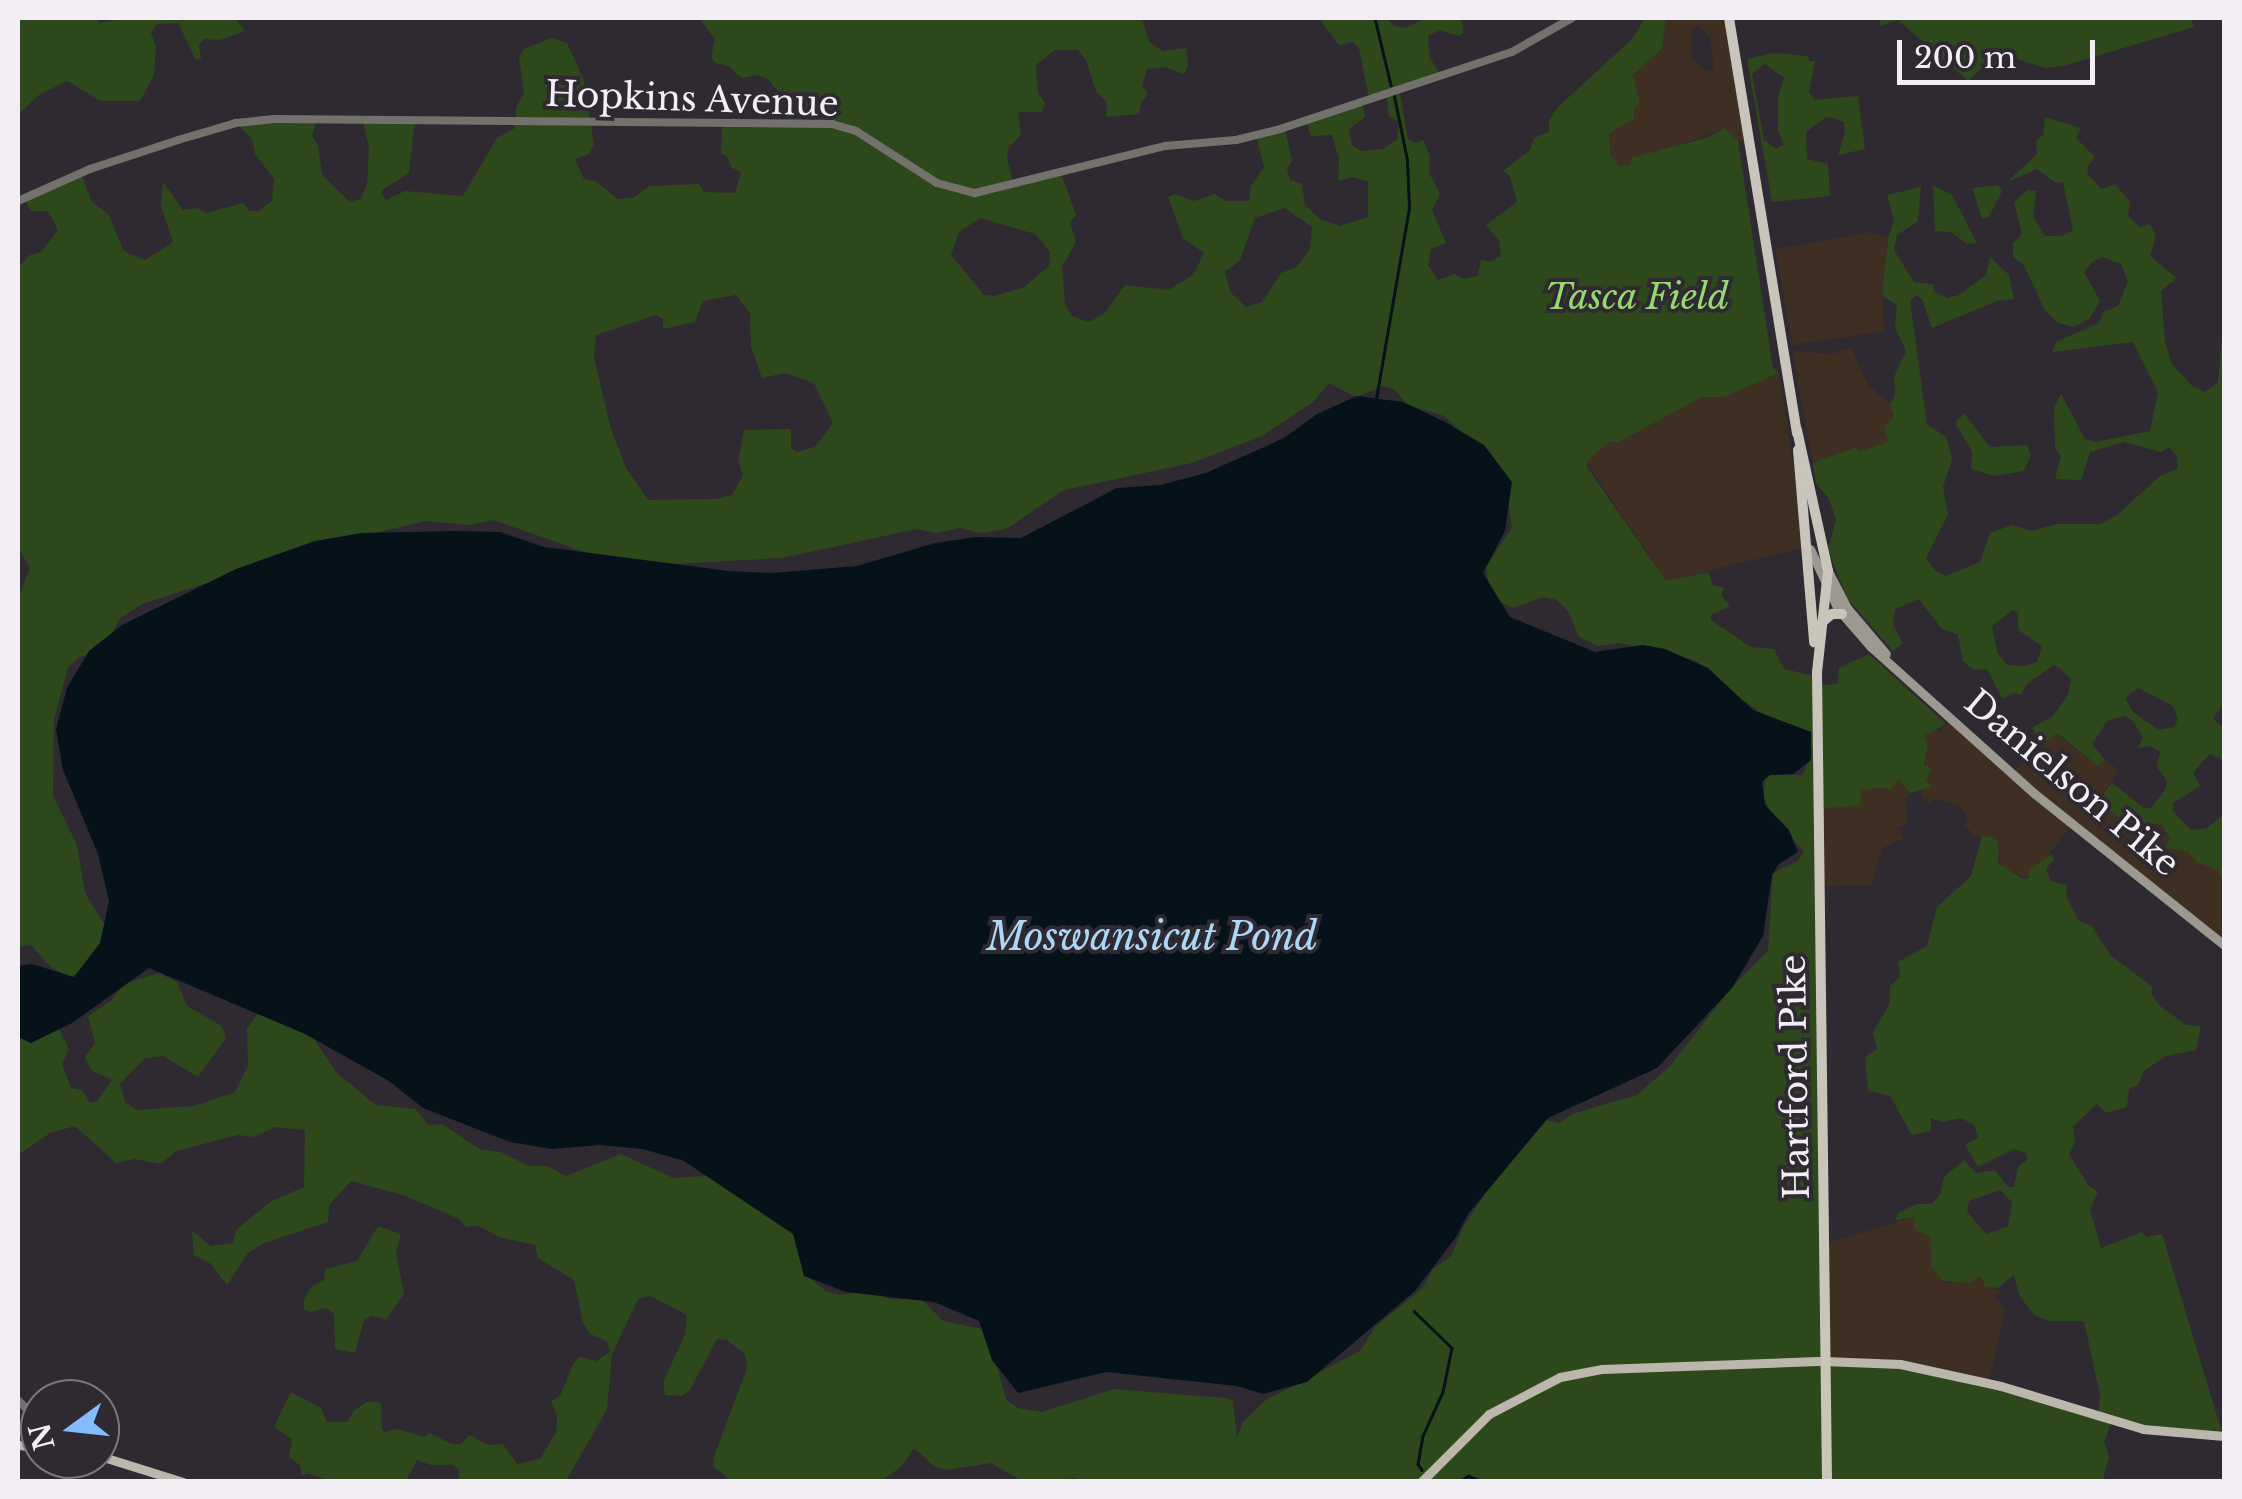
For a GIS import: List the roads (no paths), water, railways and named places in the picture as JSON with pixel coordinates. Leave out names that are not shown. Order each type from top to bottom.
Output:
[{"type":"highway","name":"Hartford Pike","points":[[1729,18],[1797,430],[1810,549],[1817,673],[1827,1482]]},
{"type":"highway","name":"Hartford Pike","points":[[1797,430],[1828,570],[1817,673]]},
{"type":"highway","points":[[1822,623],[1828,616],[1842,614]]},
{"type":"main road","name":"Danielson Pike","points":[[1810,549],[1842,614],[1871,647],[1889,659]]},
{"type":"main road","name":"Danielson Pike","points":[[1828,570],[1847,608],[1889,659],[2021,782],[2224,945]]},
{"type":"main road","points":[[1420,1482],[1489,1414],[1560,1377],[1602,1368],[1824,1361],[1927,1368],[2130,1426],[2224,1436]]},
{"type":"main road","points":[[120,1462],[182,1482]]},
{"type":"street","name":"Hopkins Avenue","points":[[18,200],[90,169],[236,123],[297,119],[832,124],[856,131],[938,184],[975,194],[1165,146],[1240,139],[1280,129],[1512,52],[1572,18]]},
{"type":"water","name":"Moswansicut Pond","points":[[1357,396],[1403,402],[1445,422],[1484,445],[1512,482],[1505,531],[1483,573],[1510,617],[1595,652],[1643,645],[1665,649],[1708,668],[1753,710],[1811,732],[1811,760],[1793,774],[1770,775],[1762,782],[1765,805],[1789,830],[1798,852],[1779,864],[1772,875],[1763,936],[1732,988],[1657,1068],[1548,1118],[1468,1214],[1456,1237],[1415,1291],[1307,1382],[1263,1394],[1237,1386],[1106,1372],[1018,1393],[992,1360],[979,1321],[934,1302],[846,1292],[804,1276],[793,1234],[684,1161],[643,1149],[600,1145],[552,1149],[510,1142],[423,1108],[389,1081],[305,1034],[149,968],[72,1023],[31,1043],[18,1037],[18,966],[32,964],[74,977],[100,943],[109,901],[98,854],[63,770],[56,729],[67,688],[89,651],[122,625],[236,569],[315,541],[362,533],[455,531],[500,532],[544,547],[729,571],[772,573],[857,566],[935,543],[976,537],[1021,538],[1117,488],[1160,485],[1206,473],[1284,438],[1317,414]]},
{"type":"waterway","points":[[1375,18],[1391,85]]},
{"type":"waterway","points":[[1376,399],[1409,208],[1407,160],[1394,96]]},
{"type":"waterway","points":[[1414,1311],[1452,1348],[1443,1392],[1423,1436],[1418,1464],[1422,1470]]},
{"type":"waterway","points":[[1458,1482],[1468,1476],[1484,1482]]},
{"type":"park label","name":"Tasca Field","points":[[1637,297]]}]
